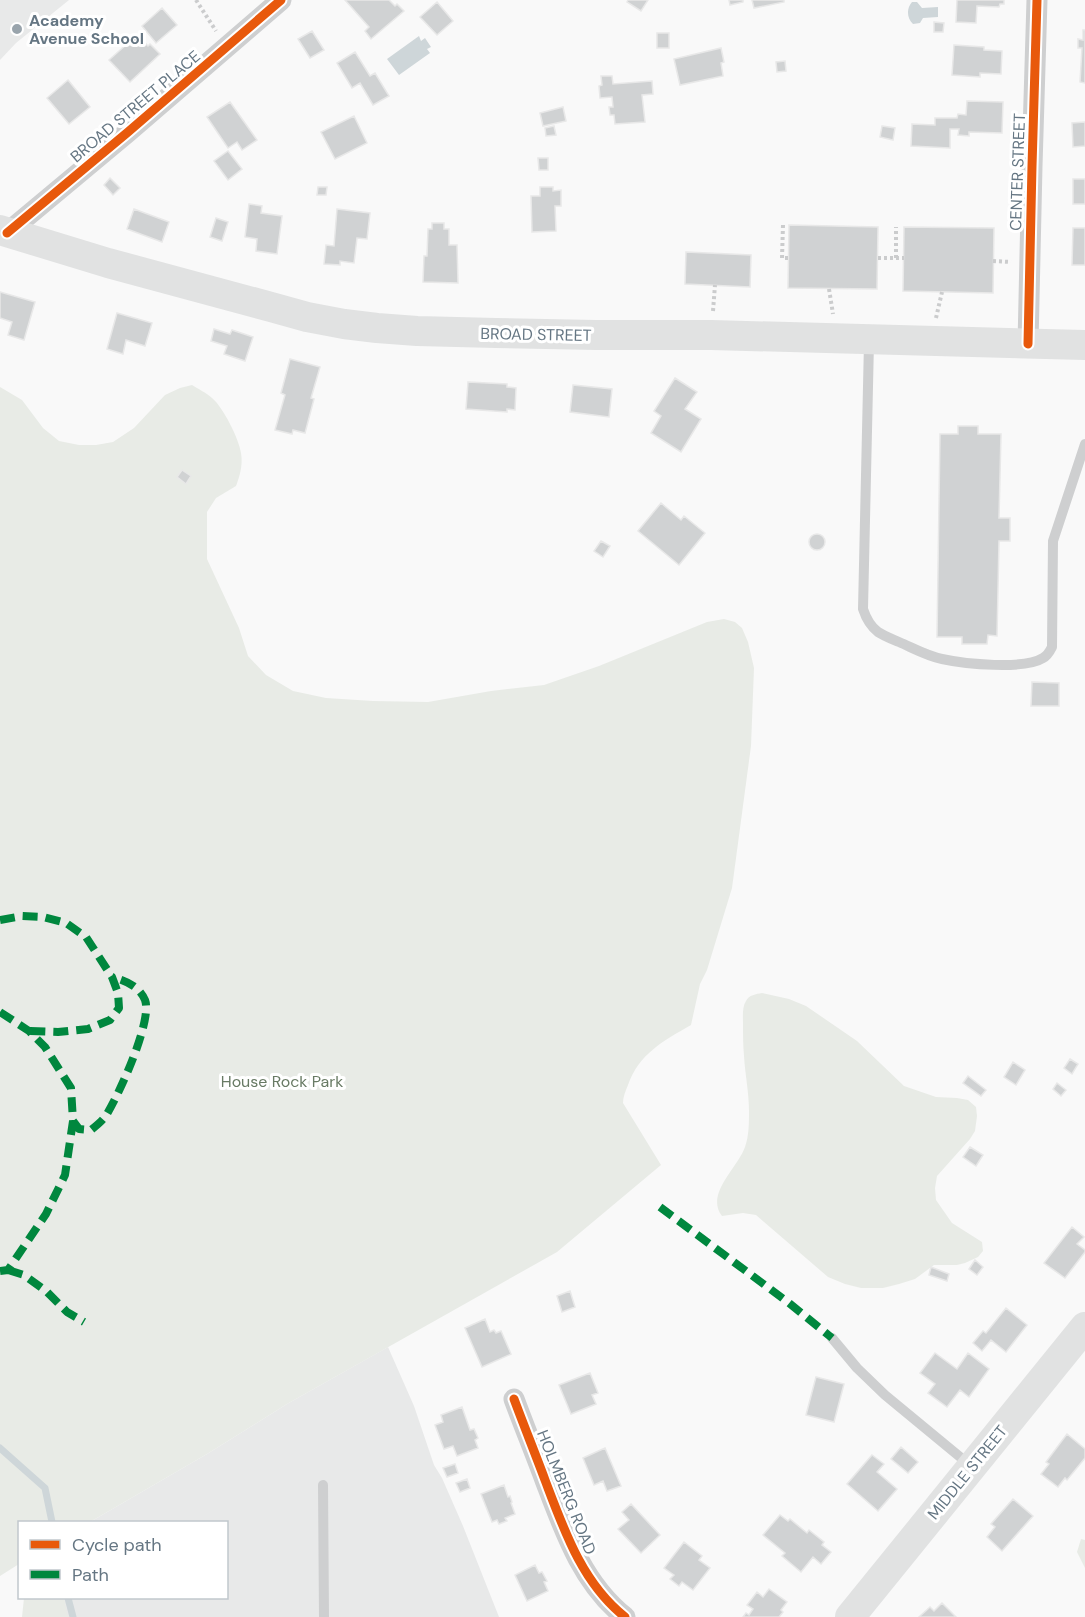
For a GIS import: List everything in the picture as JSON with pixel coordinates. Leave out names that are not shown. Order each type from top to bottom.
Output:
[{"type":"main road","name":"BROAD STREET","points":[[4,232],[215,292],[344,324],[417,331],[711,335],[1085,345]]},
{"type":"main road","name":"MIDDLE STREET","points":[[850,1617],[1085,1328]]},
{"type":"street","name":"BROAD STREET PLACE","points":[[4,232],[281,0]]},
{"type":"street","name":"CENTER STREET","points":[[1028,344],[1037,0]]},
{"type":"street","name":"HOLMBERG ROAD","points":[[514,1399],[556,1510],[581,1566],[595,1587],[625,1617]]},
{"type":"lane","points":[[869,340],[863,609],[870,625],[879,633],[927,655],[967,663],[1020,665],[1043,658],[1049,653],[1052,647],[1053,541],[1085,444]]},
{"type":"lane","points":[[832,1338],[857,1368],[885,1395],[972,1467]]},
{"type":"lane","points":[[323,1485],[324,1617]]},
{"type":"path","points":[[196,0],[226,47]]},
{"type":"path","points":[[783,225],[782,258],[789,258]]},
{"type":"path","points":[[896,227],[896,258]]},
{"type":"path","points":[[878,258],[904,258]]},
{"type":"shaded area","name":"Academy Avenue School","points":[[0,0],[69,0],[16,43],[0,60]]},
{"type":"shaded area","points":[[912,2],[917,2],[922,8],[938,7],[938,17],[923,18],[920,23],[913,24],[908,13]]},
{"type":"shaded area","points":[[419,36],[421,41],[425,38],[431,47],[427,49],[430,53],[399,75],[387,59]]},
{"type":"shaded area","points":[[388,1347],[414,1406],[434,1465],[463,1526],[499,1617],[55,1617],[49,1599],[228,1599],[228,1521],[92,1521],[287,1404]]},
{"type":"green space","name":"House Rock Park","points":[[192,385],[210,396],[221,408],[240,447],[241,470],[236,486],[216,498],[207,512],[207,559],[239,628],[248,656],[266,675],[293,691],[326,698],[428,702],[544,685],[599,666],[707,622],[724,619],[735,622],[742,628],[754,668],[751,746],[732,888],[707,970],[700,984],[691,1025],[653,1049],[645,1057],[633,1074],[624,1097],[623,1103],[661,1165],[557,1252],[287,1404],[92,1521],[18,1521],[18,1565],[0,1576],[0,387],[22,400],[43,428],[59,441],[79,445],[113,442],[134,428],[165,395]]},
{"type":"green space","points":[[762,993],[789,999],[806,1006],[857,1041],[904,1086],[936,1097],[968,1100],[976,1107],[975,1131],[937,1176],[935,1188],[936,1200],[952,1223],[982,1242],[983,1251],[978,1257],[957,1265],[934,1265],[915,1279],[899,1284],[883,1288],[861,1288],[828,1277],[756,1215],[743,1213],[722,1216],[717,1199],[724,1182],[745,1147],[749,1129],[743,1009],[749,997]]},
{"type":"green space","points":[[1081,1539],[1085,1540],[1085,1568],[1077,1552]]},
{"type":"green space","points":[[24,1599],[64,1599],[69,1617],[22,1617]]},
{"type":"building","points":[[345,0],[389,0],[404,11],[371,39],[365,31],[369,27]]},
{"type":"building","points":[[628,0],[648,0],[641,11],[627,2]]},
{"type":"building","points":[[729,0],[743,0],[743,2],[730,5]]},
{"type":"building","points":[[752,0],[784,0],[784,2],[754,8]]},
{"type":"building","points":[[957,0],[1004,0],[1004,4],[1000,4],[999,7],[977,6],[976,23],[956,22]]},
{"type":"building","points":[[437,2],[453,21],[437,35],[420,17]]},
{"type":"building","points":[[162,8],[177,25],[156,43],[142,26]]},
{"type":"building","points":[[934,22],[944,23],[943,32],[934,32]]},
{"type":"building","points":[[1083,30],[1085,30],[1085,83],[1080,82],[1082,48],[1078,48],[1078,39],[1083,40]]},
{"type":"building","points":[[312,31],[324,50],[310,58],[298,39]]},
{"type":"building","points":[[657,33],[669,33],[669,48],[657,48]]},
{"type":"building","points":[[137,35],[160,54],[130,82],[109,60]]},
{"type":"building","points":[[954,45],[1002,51],[1001,74],[980,73],[980,77],[952,75]]},
{"type":"building","points":[[721,48],[724,62],[721,63],[723,76],[680,85],[674,59]]},
{"type":"building","points":[[355,52],[370,76],[375,73],[389,96],[373,105],[360,83],[352,88],[337,63]]},
{"type":"building","points":[[785,61],[786,71],[777,72],[776,62]]},
{"type":"building","points":[[601,76],[612,76],[613,84],[652,81],[653,94],[642,95],[645,122],[615,124],[614,115],[610,115],[609,107],[613,107],[612,97],[600,98]]},
{"type":"building","points":[[68,80],[90,107],[69,124],[47,98]]},
{"type":"building","points":[[967,101],[1003,102],[1002,133],[969,132],[969,136],[958,135],[959,129],[950,129],[950,148],[911,146],[912,124],[935,125],[935,118],[957,118],[958,114],[966,115]]},
{"type":"building","points":[[230,102],[257,140],[242,150],[237,142],[228,148],[207,117]]},
{"type":"building","points":[[563,107],[566,121],[543,126],[540,113]]},
{"type":"building","points":[[354,116],[367,143],[335,159],[321,132]]},
{"type":"building","points":[[1085,122],[1085,146],[1073,147],[1072,123]]},
{"type":"building","points":[[554,126],[556,135],[546,136],[545,128]]},
{"type":"building","points":[[882,126],[895,128],[893,140],[880,137]]},
{"type":"building","points":[[228,151],[242,169],[228,180],[214,161]]},
{"type":"building","points":[[538,158],[548,158],[548,170],[539,170]]},
{"type":"building","points":[[110,178],[120,188],[113,195],[104,185]]},
{"type":"building","points":[[1073,179],[1085,179],[1085,204],[1073,204]]},
{"type":"building","points":[[318,187],[327,187],[326,195],[317,195]]},
{"type":"building","points":[[540,187],[553,187],[553,191],[561,190],[561,206],[555,206],[556,231],[532,232],[531,196],[540,196]]},
{"type":"building","points":[[249,204],[262,206],[261,213],[282,216],[277,254],[256,251],[257,239],[245,237]]},
{"type":"building","points":[[134,209],[169,222],[162,242],[127,229]]},
{"type":"building","points":[[337,209],[370,213],[367,239],[357,238],[354,263],[340,261],[340,265],[324,264],[326,245],[334,246]]},
{"type":"building","points":[[216,218],[228,222],[222,241],[210,237]]},
{"type":"building","points":[[432,223],[444,223],[444,229],[449,229],[449,245],[457,245],[458,283],[423,282],[428,229],[432,229]]},
{"type":"building","points":[[789,225],[878,227],[877,289],[788,288]]},
{"type":"building","points":[[904,227],[994,228],[993,293],[903,291]]},
{"type":"building","points":[[1073,228],[1085,228],[1085,265],[1072,265]]},
{"type":"building","points":[[686,252],[751,255],[750,287],[685,284]]},
{"type":"building","points":[[0,292],[35,302],[24,340],[8,335],[12,322],[0,318]]},
{"type":"building","points":[[117,313],[152,323],[145,346],[126,340],[123,354],[107,349]]},
{"type":"building","points":[[214,329],[230,334],[232,330],[253,337],[245,361],[224,354],[227,346],[211,341]]},
{"type":"building","points":[[290,359],[320,367],[311,398],[314,399],[305,433],[293,430],[292,434],[275,430],[285,395],[281,393]]},
{"type":"building","points":[[675,378],[697,392],[685,409],[701,419],[681,452],[651,433],[661,416],[654,411]]},
{"type":"building","points":[[468,382],[507,384],[507,387],[516,388],[515,410],[507,409],[507,412],[466,409]]},
{"type":"building","points":[[573,385],[612,389],[609,417],[570,412]]},
{"type":"building","points":[[958,426],[978,426],[978,434],[1001,434],[999,518],[1010,518],[1010,541],[999,541],[997,636],[988,635],[987,644],[962,644],[962,637],[937,637],[940,434],[958,434]]},
{"type":"building","points":[[182,470],[191,476],[186,484],[177,477]]},
{"type":"building","points":[[661,503],[681,520],[684,516],[705,533],[679,565],[638,531]]},
{"type":"building","points":[[814,534],[820,534],[825,542],[823,548],[814,550],[809,545],[809,539]]},
{"type":"building","points":[[601,541],[610,546],[603,557],[594,551]]},
{"type":"building","points":[[1032,682],[1059,683],[1059,706],[1031,706]]},
{"type":"building","points":[[1070,1059],[1078,1064],[1072,1074],[1064,1068]]},
{"type":"building","points":[[1013,1062],[1025,1070],[1016,1085],[1004,1077]]},
{"type":"building","points":[[968,1076],[986,1090],[981,1096],[963,1083]]},
{"type":"building","points":[[1057,1083],[1066,1090],[1061,1096],[1053,1089]]},
{"type":"building","points":[[970,1147],[983,1155],[976,1166],[963,1157]]},
{"type":"building","points":[[1072,1227],[1084,1237],[1077,1244],[1085,1252],[1065,1278],[1044,1263]]},
{"type":"building","points":[[975,1260],[983,1267],[977,1275],[969,1269]]},
{"type":"building","points":[[931,1267],[949,1274],[947,1281],[929,1275]]},
{"type":"building","points":[[570,1291],[575,1307],[562,1312],[557,1296]]},
{"type":"building","points":[[1006,1308],[1027,1325],[1006,1352],[991,1340],[982,1351],[973,1343],[983,1331],[986,1333]]},
{"type":"building","points":[[485,1319],[490,1332],[501,1331],[511,1354],[482,1367],[465,1328]]},
{"type":"building","points":[[935,1353],[957,1369],[968,1353],[989,1369],[969,1397],[960,1390],[947,1407],[928,1393],[935,1384],[920,1373]]},
{"type":"building","points":[[590,1373],[598,1393],[592,1395],[596,1404],[571,1414],[559,1385]]},
{"type":"building","points":[[816,1377],[844,1384],[834,1422],[806,1415]]},
{"type":"building","points":[[462,1407],[470,1430],[474,1429],[478,1438],[475,1440],[478,1448],[457,1456],[453,1446],[444,1449],[435,1425],[443,1422],[441,1415]]},
{"type":"building","points":[[1067,1434],[1085,1449],[1085,1458],[1067,1480],[1065,1478],[1058,1487],[1041,1474],[1049,1464],[1046,1462]]},
{"type":"building","points":[[901,1447],[918,1462],[908,1473],[891,1459]]},
{"type":"building","points":[[605,1448],[621,1486],[607,1491],[603,1481],[594,1485],[583,1458]]},
{"type":"building","points":[[872,1455],[884,1464],[877,1472],[897,1489],[878,1511],[847,1484]]},
{"type":"building","points":[[455,1464],[458,1473],[447,1477],[443,1468]]},
{"type":"building","points":[[467,1479],[470,1488],[460,1492],[456,1483]]},
{"type":"building","points":[[504,1485],[515,1514],[505,1518],[507,1521],[499,1524],[497,1520],[492,1522],[481,1494]]},
{"type":"building","points":[[1013,1499],[1033,1516],[1002,1551],[987,1537],[995,1527],[991,1524]]},
{"type":"building","points":[[631,1504],[660,1535],[641,1553],[618,1529],[629,1520],[622,1512]]},
{"type":"building","points":[[780,1515],[788,1521],[790,1519],[807,1533],[809,1530],[824,1542],[822,1545],[831,1552],[821,1564],[813,1557],[801,1572],[782,1556],[785,1553],[763,1535]]},
{"type":"building","points":[[684,1542],[702,1556],[699,1560],[710,1568],[693,1590],[682,1582],[679,1586],[670,1579],[674,1575],[664,1568]]},
{"type":"building","points":[[535,1565],[547,1581],[544,1582],[548,1591],[527,1601],[515,1575]]},
{"type":"building","points":[[769,1589],[787,1602],[779,1617],[743,1617],[746,1613],[749,1615],[753,1609],[747,1605],[757,1592],[763,1597]]},
{"type":"building","points":[[942,1603],[956,1617],[919,1617],[930,1607],[934,1611]]},
{"type":"waterway","points":[[0,1448],[45,1488],[52,1521]]},
{"type":"waterway","points":[[68,1599],[73,1617]]},
{"type":"marked path","points":[[0,920],[22,916],[43,917],[66,923],[86,937],[112,977],[118,993],[119,1008],[110,1020],[88,1029],[58,1032],[29,1031]]},
{"type":"marked path","points":[[73,1121],[79,1129],[91,1130],[105,1117],[125,1078],[144,1025],[146,1010],[142,995],[132,985],[112,977]]},
{"type":"marked path","points":[[0,1012],[29,1031],[45,1047],[71,1088],[73,1121],[65,1175],[46,1214],[8,1270],[0,1271]]},
{"type":"marked path","points":[[660,1207],[832,1338]]},
{"type":"marked path","points":[[8,1270],[24,1275],[46,1291],[67,1312],[84,1322]]},
{"type":"cycle path","points":[[7,233],[281,0]]},
{"type":"cycle path","points":[[1028,344],[1037,0]]},
{"type":"cycle path","points":[[514,1399],[559,1518],[576,1554],[597,1588],[625,1617]]},
{"type":"place","name":"Academy Avenue School","points":[[17,29]]}]
